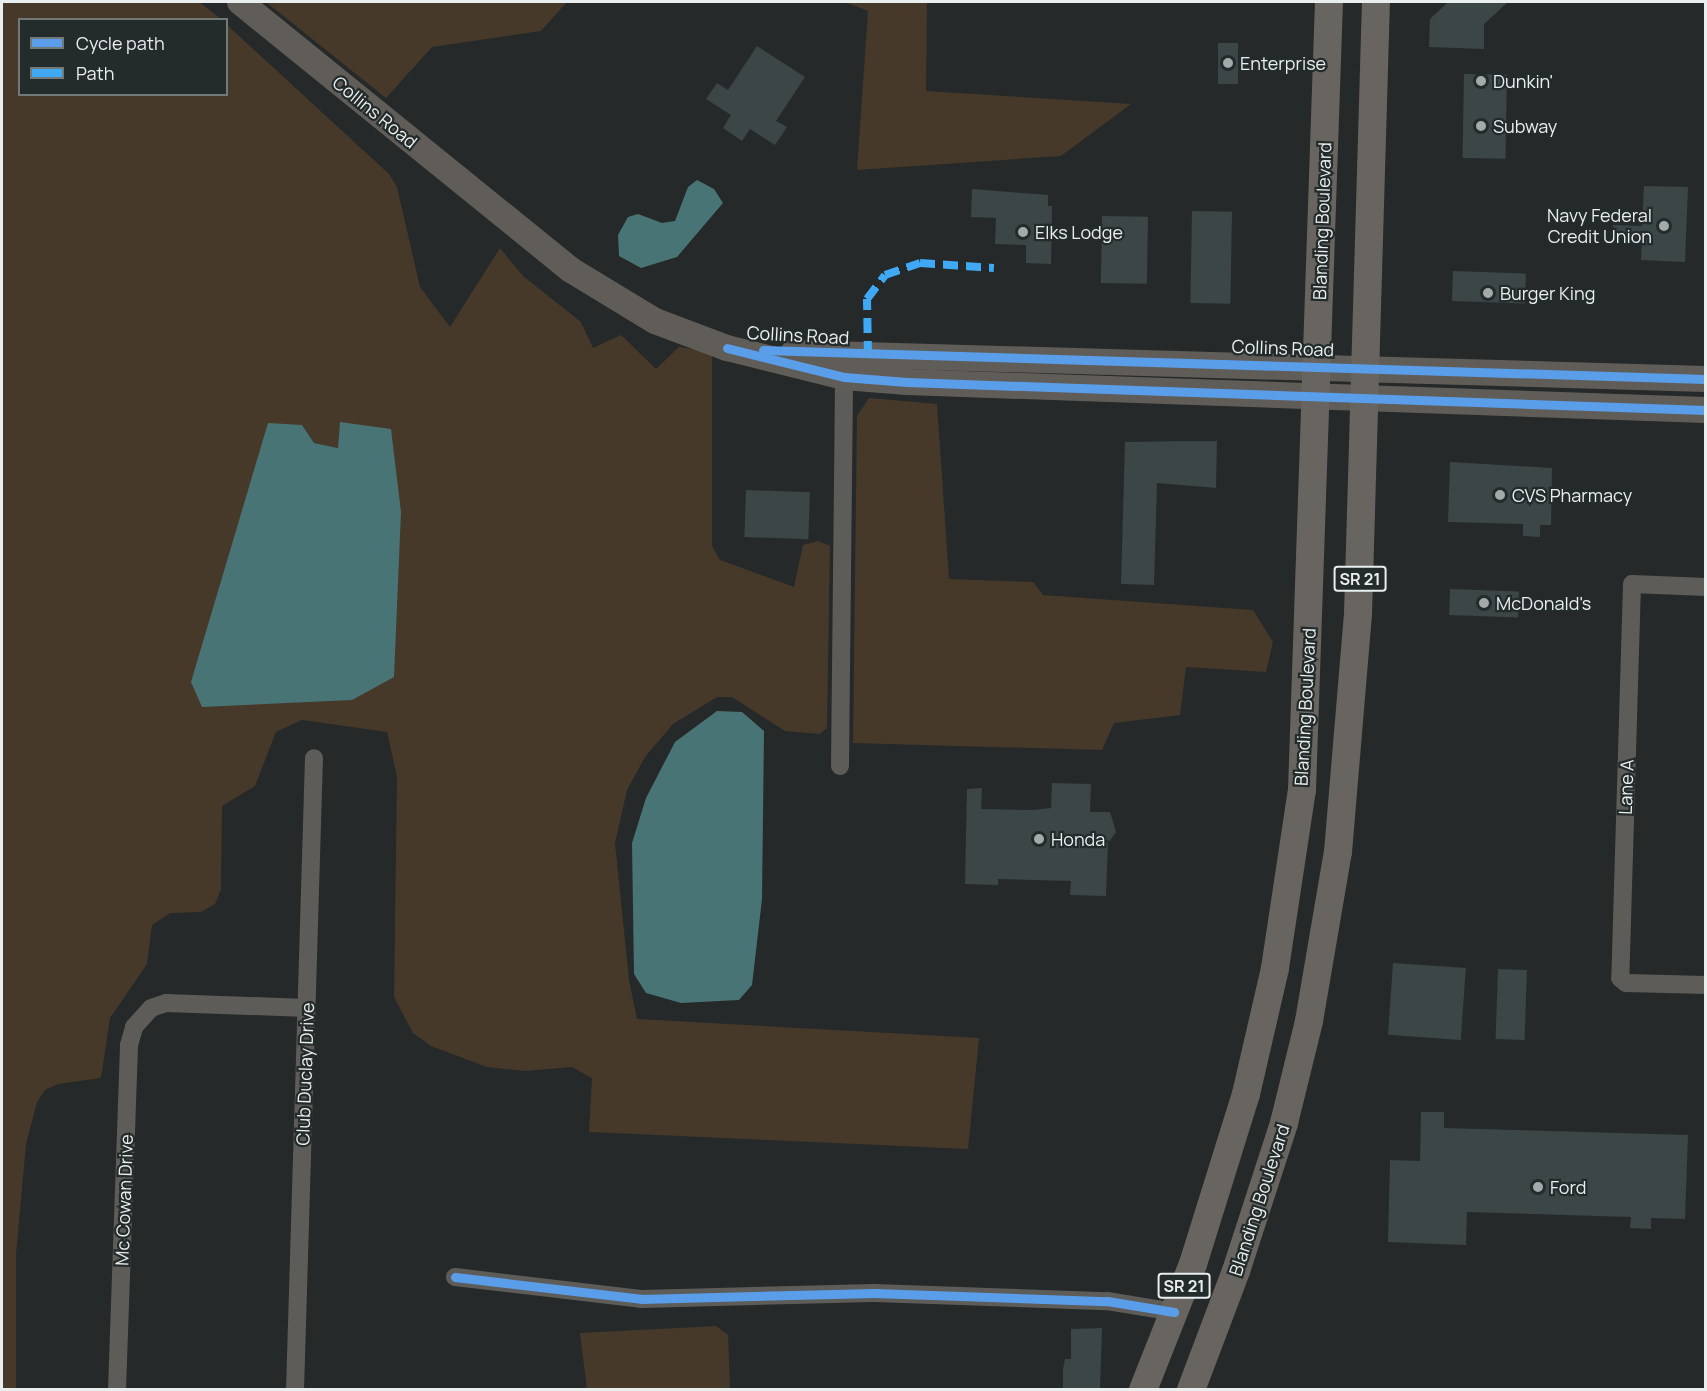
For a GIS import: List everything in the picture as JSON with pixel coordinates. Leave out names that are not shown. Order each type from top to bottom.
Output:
[{"type":"main road","name":"Blanding Boulevard","points":[[1143,1389],[1222,1181],[1266,1012],[1302,790],[1329,2]]},
{"type":"main road","name":"Blanding Boulevard","points":[[1191,1389],[1263,1193],[1309,1021],[1344,791],[1358,614],[1376,2]]},
{"type":"main road","points":[[1302,790],[1344,791]]},
{"type":"main road","points":[[1222,1181],[1263,1193]]},
{"type":"street","name":"Collins Road","points":[[240,2],[561,263],[655,321],[727,348],[844,377],[1315,379],[1366,367],[1706,379]]},
{"type":"street","name":"Collins Road","points":[[727,348],[822,355],[1315,379],[1366,395],[1706,410]]},
{"type":"street","points":[[840,766],[844,377]]},
{"type":"street","name":"Lane A","points":[[1706,587],[1632,584],[1620,978],[1626,983],[1706,985]]},
{"type":"street","name":"Club Duclay Drive","points":[[295,1389],[314,758]]},
{"type":"street","name":"Mc Cowan Drive","points":[[117,1389],[129,1045],[143,1014],[166,1003],[307,1008]]},
{"type":"street","points":[[455,1277],[641,1299],[874,1293],[1107,1301],[1174,1312]]},
{"type":"shaded area","points":[[2,2],[199,2],[220,18],[18,18],[18,96],[228,96],[228,26],[389,174],[397,187],[420,287],[450,327],[500,248],[523,276],[581,322],[593,348],[621,335],[656,369],[679,347],[712,352],[712,546],[720,560],[794,587],[803,545],[818,541],[830,546],[827,728],[820,734],[785,731],[732,697],[717,697],[673,724],[645,757],[627,790],[615,843],[629,980],[637,1019],[979,1038],[968,1149],[589,1132],[592,1078],[572,1067],[525,1071],[487,1067],[431,1046],[413,1033],[394,997],[397,777],[387,732],[302,720],[276,732],[255,786],[222,806],[221,889],[215,904],[201,912],[170,913],[152,925],[147,964],[110,1018],[101,1078],[58,1084],[45,1090],[37,1102],[26,1144],[16,1254],[16,1389],[2,1390]],"holes":[[[340,422],[352,700],[302,425],[314,443],[339,448]]]},
{"type":"shaded area","points":[[266,2],[567,2],[541,31],[432,47],[386,98]]},
{"type":"shaded area","points":[[845,2],[927,2],[926,91],[1131,104],[1061,156],[857,170],[868,11]]},
{"type":"shaded area","points":[[869,398],[937,404],[949,579],[1033,582],[1043,595],[1253,610],[1273,642],[1266,672],[1186,667],[1180,715],[1114,723],[1102,750],[853,743],[857,416]]},
{"type":"shaded area","points":[[716,1326],[728,1335],[730,1389],[587,1389],[580,1333]]},
{"type":"water","points":[[697,180],[714,189],[723,203],[677,257],[641,268],[619,256],[618,235],[628,217],[638,214],[662,223],[675,221],[688,187]]},
{"type":"water","points":[[340,422],[391,429],[401,512],[394,677],[352,700],[202,707],[191,682],[268,423],[302,425],[314,443],[338,448]]},
{"type":"water","points":[[717,711],[742,712],[764,731],[762,899],[752,985],[739,1000],[681,1003],[646,993],[634,974],[632,843],[646,798],[675,742]]},
{"type":"building","points":[[1448,2],[1508,2],[1484,24],[1484,49],[1429,47],[1430,19]]},
{"type":"building","name":"Enterprise","points":[[1218,43],[1238,43],[1238,84],[1218,84]]},
{"type":"building","points":[[757,46],[805,77],[776,121],[787,127],[775,145],[750,129],[742,141],[723,128],[731,115],[706,99],[717,83],[728,90]]},
{"type":"building","points":[[1464,74],[1507,75],[1506,159],[1463,158]]},
{"type":"building","name":"Navy Federal Credit Union","points":[[1644,186],[1688,187],[1685,262],[1641,260],[1642,238],[1613,237],[1613,225],[1642,226]]},
{"type":"building","points":[[972,189],[1048,195],[1048,206],[1052,206],[1051,264],[1026,263],[1026,245],[995,244],[996,218],[971,217]]},
{"type":"building","points":[[1192,211],[1232,212],[1230,304],[1190,303]]},
{"type":"building","points":[[1102,216],[1148,217],[1147,284],[1101,283]]},
{"type":"building","name":"Burger King","points":[[1453,271],[1526,274],[1525,304],[1452,301]]},
{"type":"building","points":[[1217,441],[1216,488],[1157,483],[1154,585],[1121,584],[1125,442]]},
{"type":"building","name":"CVS Pharmacy","points":[[1450,462],[1552,468],[1551,525],[1540,525],[1540,537],[1523,536],[1523,524],[1448,522]]},
{"type":"building","points":[[746,490],[810,492],[808,539],[744,537]]},
{"type":"building","name":"McDonald's","points":[[1450,589],[1519,591],[1518,617],[1449,615]]},
{"type":"building","name":"Honda","points":[[1052,783],[1091,784],[1090,812],[1110,812],[1116,832],[1108,843],[1106,896],[1070,895],[1071,881],[998,879],[998,885],[965,884],[967,789],[982,788],[981,809],[1033,810],[1051,808]]},
{"type":"building","points":[[1393,963],[1466,968],[1461,1040],[1388,1035]]},
{"type":"building","points":[[1498,969],[1527,970],[1525,1040],[1496,1039]]},
{"type":"building","name":"Ford","points":[[1421,1112],[1444,1112],[1444,1128],[1688,1135],[1685,1219],[1651,1218],[1651,1229],[1630,1228],[1631,1217],[1467,1212],[1466,1245],[1388,1242],[1390,1160],[1420,1161]]},
{"type":"building","points":[[1102,1328],[1100,1389],[1063,1389],[1065,1359],[1071,1359],[1071,1329]]},
{"type":"marked path","points":[[868,356],[867,299],[885,275],[920,263],[994,268]]},
{"type":"cycle path","points":[[727,348],[844,377],[907,382],[1706,410]]},
{"type":"cycle path","points":[[763,350],[1706,379]]},
{"type":"cycle path","points":[[455,1277],[641,1299],[874,1293],[1107,1301],[1174,1312]]},
{"type":"place","name":"Enterprise","points":[[1228,63]]},
{"type":"place","name":"Dunkin'","points":[[1481,81]]},
{"type":"place","name":"Subway","points":[[1481,126]]},
{"type":"place","name":"Navy Federal Credit Union","points":[[1664,226]]},
{"type":"place","name":"Elks Lodge","points":[[1023,232]]},
{"type":"place","name":"Burger King","points":[[1488,293]]},
{"type":"place","name":"CVS Pharmacy","points":[[1500,495]]},
{"type":"place","name":"McDonald's","points":[[1484,603]]},
{"type":"place","name":"Honda","points":[[1039,839]]},
{"type":"place","name":"Ford","points":[[1538,1187]]}]
